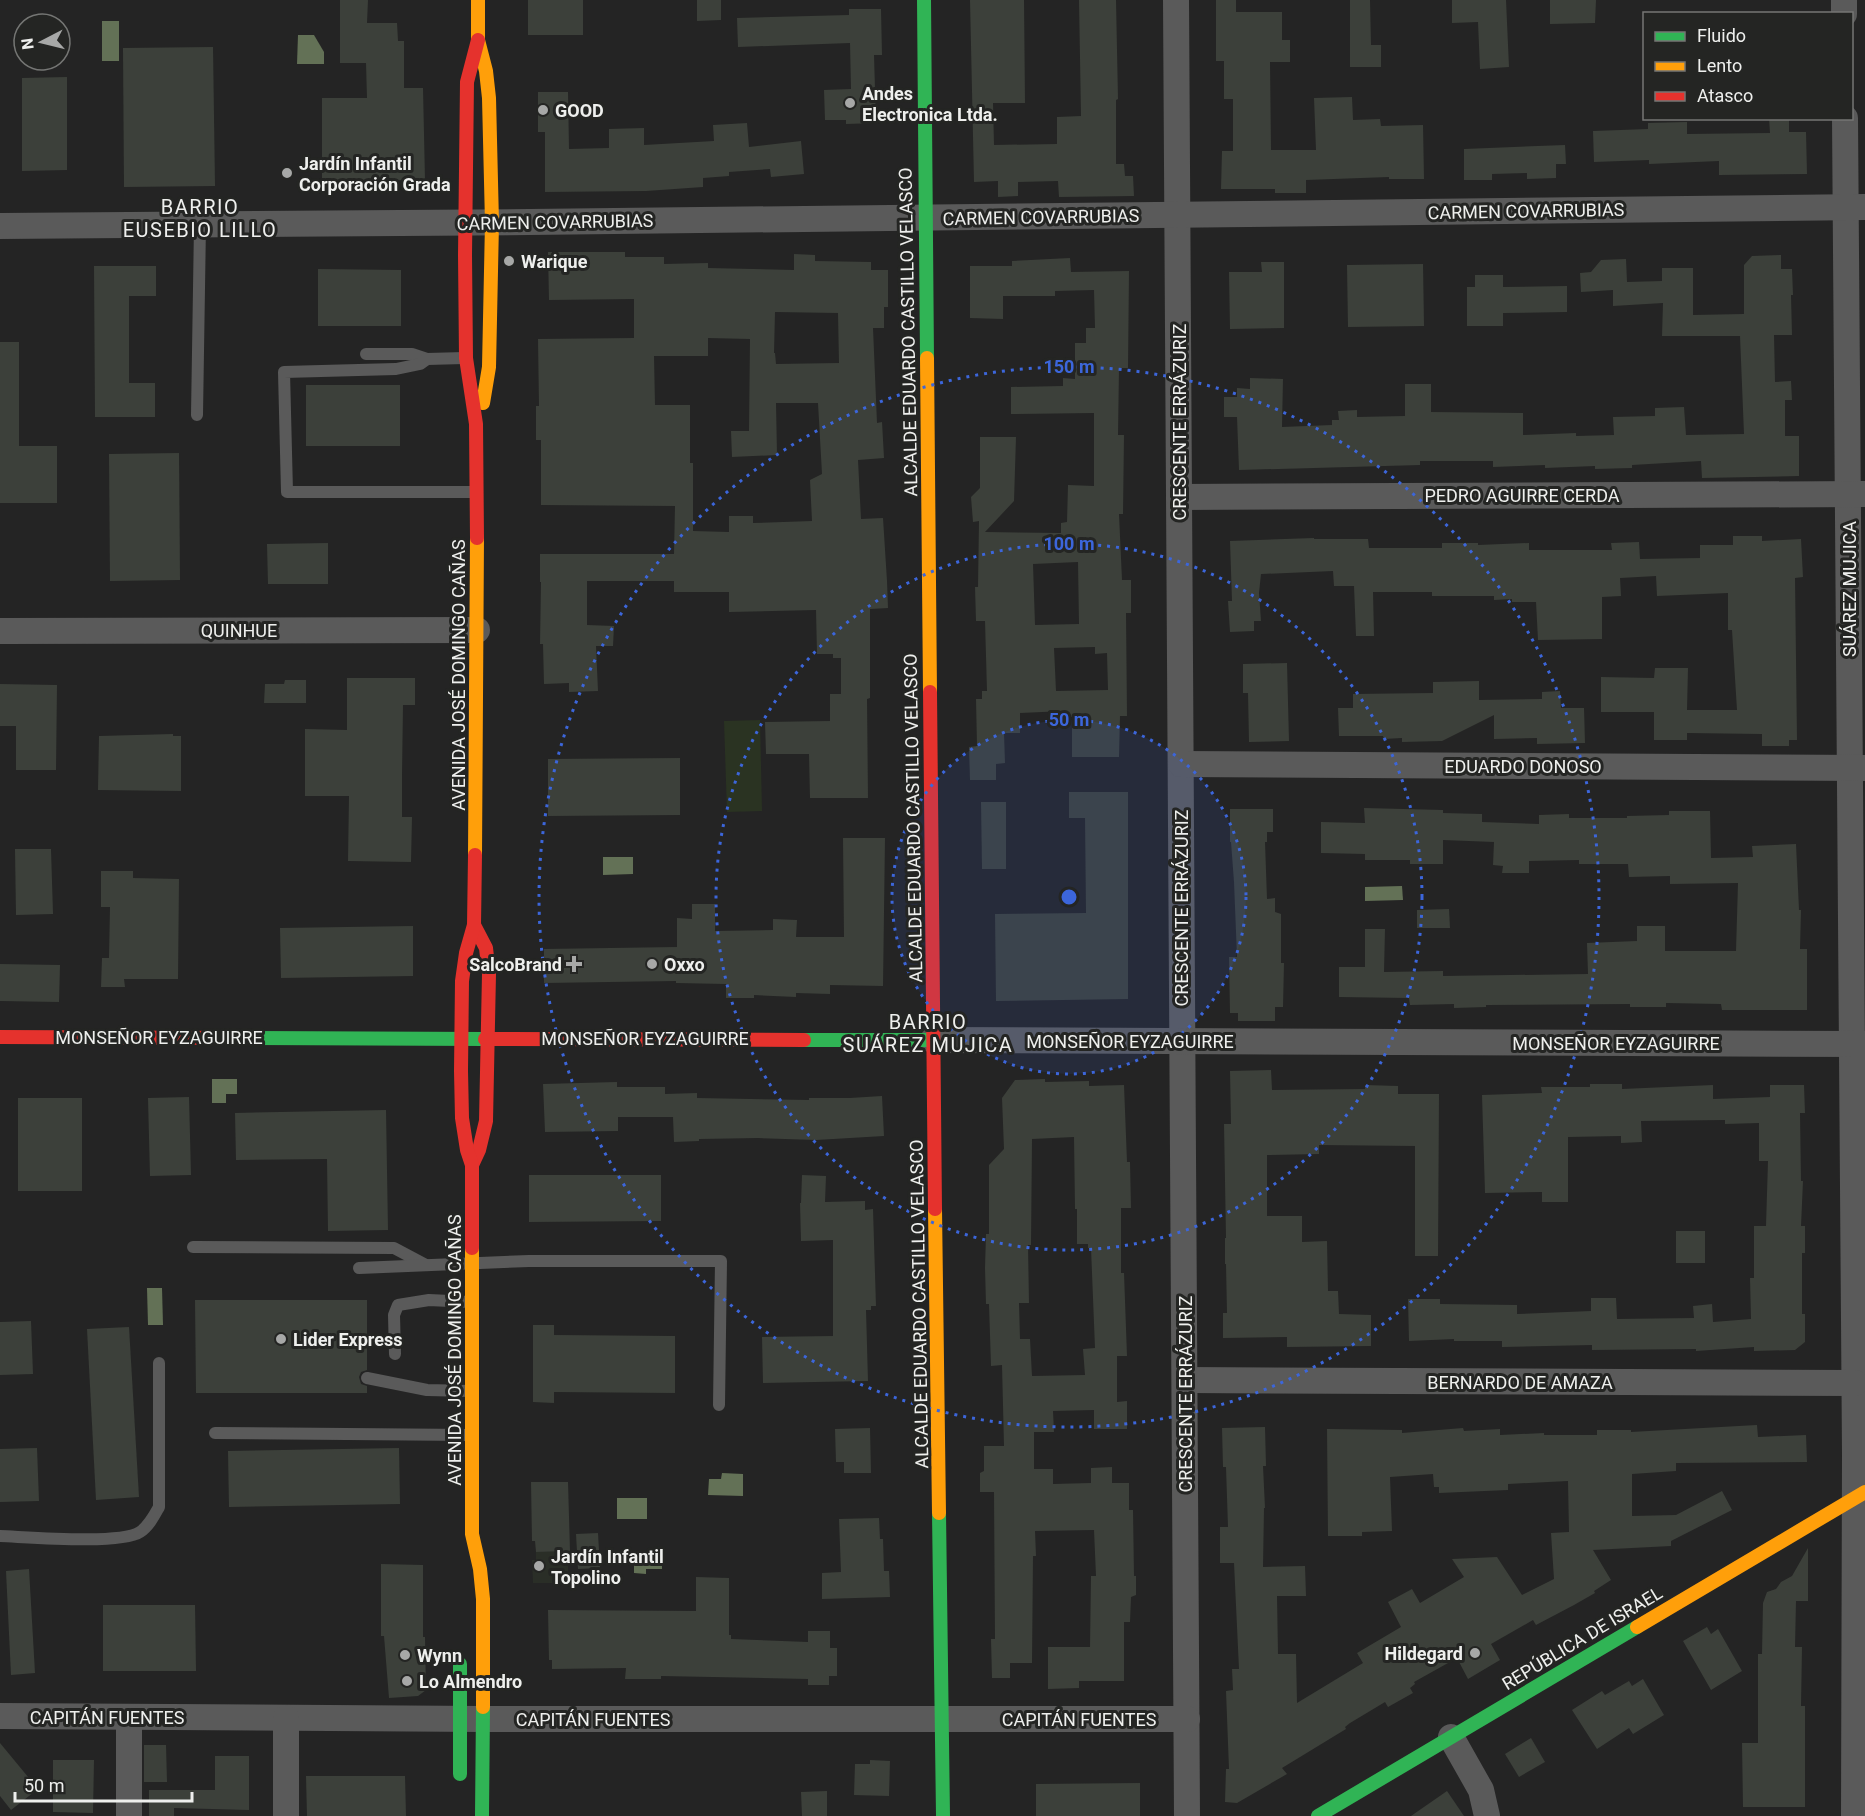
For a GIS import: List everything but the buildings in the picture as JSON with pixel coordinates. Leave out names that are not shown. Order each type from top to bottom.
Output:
[{"type":"street","name":"AVENIDA JOSÉ DOMINGO CAÑAS","points":[[476,424],[489,367],[492,223],[488,84],[478,40],[478,0]]},
{"type":"street","name":"ALCALDE EDUARDO CASTILLO VELASCO","points":[[924,0],[933,1040],[943,1816]]},
{"type":"street","name":"CRESCENTE ERRÁZURIZ","points":[[1176,0],[1187,1816]]},
{"type":"street","name":"AVENIDA JOSÉ DOMINGO CAÑAS","points":[[465,1568],[472,1534],[472,1165],[461,1121],[462,972],[466,949],[474,925],[477,630],[476,424],[466,358],[467,82],[478,40]]},
{"type":"street","name":"SUÁREZ MUJICA","points":[[1845,120],[1855,207],[1859,1044],[1855,1383],[1860,1494],[1860,1662],[1854,1816]]},
{"type":"street","name":"CARMEN COVARRUBIAS","points":[[0,226],[492,223],[1855,207]]},
{"type":"street","name":"PEDRO AGUIRRE CERDA","points":[[1179,497],[1856,494]]},
{"type":"street","name":"QUINHUE","points":[[0,631],[477,630]]},
{"type":"street","name":"EDUARDO DONOSO","points":[[1181,764],[1857,768]]},
{"type":"street","name":"AVENIDA JOSÉ DOMINGO CAÑAS","points":[[472,1165],[479,1150],[486,1121],[489,961],[486,948],[474,925]]},
{"type":"street","name":"MONSEÑOR EYZAGUIRRE","points":[[0,1037],[1859,1044]]},
{"type":"street","name":"BERNARDO DE AMAZA","points":[[1185,1380],[1855,1383]]},
{"type":"street","name":"REPÚBLICA DE ISRAEL","points":[[1318,1816],[1860,1494]]},
{"type":"street","name":"AVENIDA JOSÉ DOMINGO CAÑAS","points":[[460,1782],[471,1719],[483,1599],[480,1569],[472,1534]]},
{"type":"street","name":"AVENIDA JOSÉ DOMINGO CAÑAS","points":[[460,1648],[482,1816]]},
{"type":"street","name":"CAPITÁN FUENTES","points":[[0,1716],[471,1719],[1187,1719]]},
{"type":"street","points":[[129,1717],[129,1816]]},
{"type":"street","points":[[286,1718],[286,1816]]},
{"type":"street","points":[[1450,1737],[1481,1790],[1487,1816]]},
{"type":"lane","points":[[197,415],[200,225]]},
{"type":"lane","points":[[366,354],[412,354],[427,359],[466,358]]},
{"type":"lane","points":[[427,359],[420,364],[396,369],[284,372],[287,492],[477,492]]},
{"type":"lane","points":[[193,1247],[394,1248],[427,1265]]},
{"type":"lane","points":[[359,1268],[529,1261],[721,1262],[719,1405]]},
{"type":"lane","points":[[395,1354],[394,1316],[398,1305],[429,1300],[472,1302]]},
{"type":"lane","points":[[0,1536],[67,1539],[125,1538],[139,1533],[150,1523],[159,1507],[159,1363]]},
{"type":"lane","points":[[368,1378],[428,1390],[471,1391]]},
{"type":"lane","points":[[215,1433],[471,1435]]},
{"type":"shaded area","points":[[102,21],[119,21],[119,61],[102,61]]},
{"type":"shaded area","points":[[298,35],[314,35],[324,52],[324,64],[297,64]]},
{"type":"shaded area","points":[[760,720],[762,811],[727,812],[724,721]]},
{"type":"shaded area","points":[[603,857],[633,857],[633,874],[603,875]]},
{"type":"shaded area","points":[[1402,886],[1403,900],[1365,901],[1365,887]]},
{"type":"shaded area","points":[[212,1079],[237,1079],[237,1094],[226,1094],[226,1103],[212,1103]]},
{"type":"shaded area","points":[[147,1288],[162,1288],[163,1325],[148,1325]]},
{"type":"shaded area","points":[[722,1473],[743,1474],[743,1496],[708,1495],[709,1479],[721,1479]]},
{"type":"shaded area","points":[[617,1498],[647,1498],[647,1519],[617,1519]]},
{"type":"shaded area","points":[[560,1551],[560,1561],[568,1560],[568,1583],[533,1583],[532,1560],[536,1560],[536,1552]]},
{"type":"shaded area","points":[[634,1555],[662,1555],[662,1569],[646,1569],[646,1574],[634,1573]]},
{"type":"traffic: fast","points":[[924,0],[927,358]]},
{"type":"traffic: fast","points":[[238,1038],[485,1039]]},
{"type":"traffic: fast","points":[[804,1040],[933,1040]]},
{"type":"traffic: fast","points":[[939,1513],[943,1816]]},
{"type":"traffic: fast","points":[[1318,1816],[1637,1627]]},
{"type":"traffic: fast","points":[[460,1664],[460,1774]]},
{"type":"traffic: fast","points":[[482,1816],[483,1707]]},
{"type":"traffic: slow","points":[[478,0],[478,40],[486,71],[489,98],[492,223],[489,367],[483,403]]},
{"type":"traffic: slow","points":[[927,358],[930,692]]},
{"type":"traffic: slow","points":[[475,855],[477,538]]},
{"type":"traffic: slow","points":[[935,1209],[939,1513]]},
{"type":"traffic: slow","points":[[472,1248],[472,1534],[480,1569],[483,1599],[483,1707]]},
{"type":"traffic: slow","points":[[1637,1627],[1865,1492]]},
{"type":"traffic: jam","points":[[477,538],[476,424],[466,358],[465,255],[467,82],[478,40]]},
{"type":"traffic: jam","points":[[930,692],[935,1209]]},
{"type":"traffic: jam","points":[[472,1248],[472,1165],[462,1118],[461,1071],[462,981],[466,953],[474,925],[475,855]]},
{"type":"traffic: jam","points":[[472,1165],[479,1150],[486,1121],[489,974],[486,948],[474,925]]},
{"type":"traffic: jam","points":[[0,1037],[238,1038]]},
{"type":"traffic: jam","points":[[485,1039],[804,1040]]},
{"type":"place","name":"Andes Electronica Ltda.","points":[[850,103]]},
{"type":"place","name":"GOOD","points":[[543,110]]},
{"type":"place","name":"Jardín Infantil Corporación Grada","points":[[287,173]]},
{"type":"place","name":"Warique","points":[[509,261]]},
{"type":"place","name":"SalcoBrand","points":[[574,964]]},
{"type":"place","name":"Oxxo","points":[[652,964]]},
{"type":"place","name":"Lider Express","points":[[281,1339]]},
{"type":"place","name":"Jardín Infantil Topolino","points":[[539,1566]]},
{"type":"place","name":"Hildegard","points":[[1475,1653]]},
{"type":"place","name":"Wynn","points":[[405,1655]]},
{"type":"place","name":"Lo Almendro","points":[[407,1681]]},
{"type":"district","name":"BARRIO EUSEBIO LILLO","points":[[200,218]]},
{"type":"district","name":"BARRIO SUÁREZ MUJICA","points":[[928,1034]]}]
